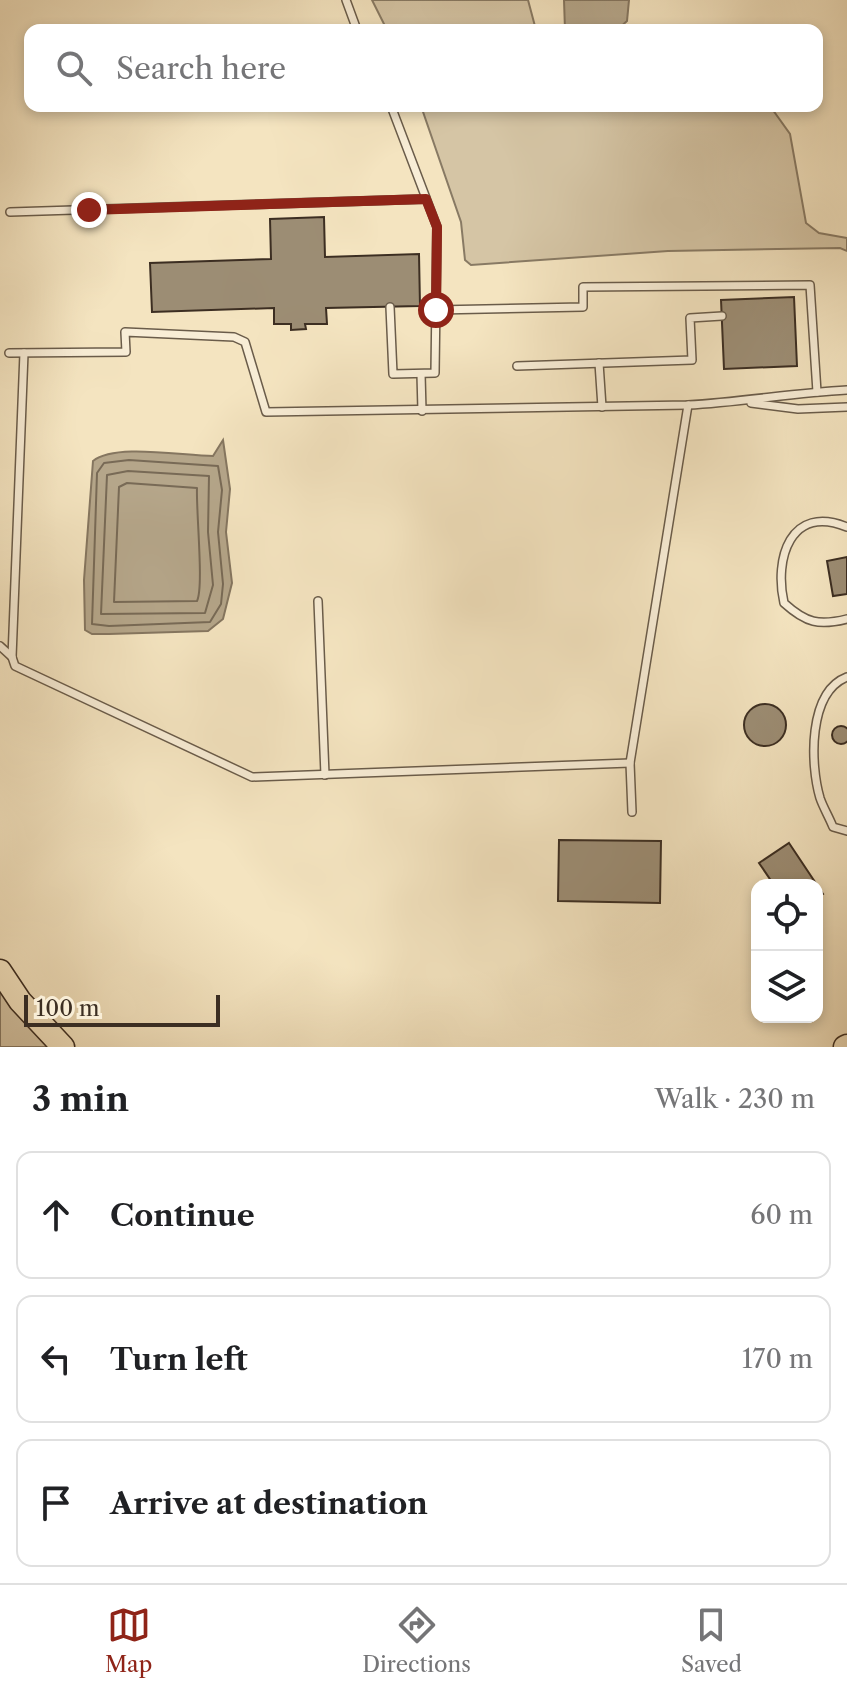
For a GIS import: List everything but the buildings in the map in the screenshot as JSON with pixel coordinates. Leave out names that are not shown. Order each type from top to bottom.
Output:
[{"type":"highway","points":[[0,971],[20,1001],[63,1047]]},
{"type":"lane","points":[[346,0],[355,24]]},
{"type":"lane","points":[[390,307],[393,374],[435,373],[437,227],[393,112]]},
{"type":"lane","points":[[10,212],[426,199]]},
{"type":"lane","points":[[436,310],[583,307],[583,287],[810,285],[817,392]]},
{"type":"lane","points":[[517,366],[692,360],[690,318],[722,316]]},
{"type":"lane","points":[[9,353],[126,352],[125,332],[234,337],[245,342],[266,412],[749,402],[798,409],[847,407]]},
{"type":"lane","points":[[24,353],[12,657],[15,666],[237,772],[276,778],[630,763]]},
{"type":"lane","points":[[599,363],[602,407]]},
{"type":"lane","points":[[421,374],[422,411]]},
{"type":"lane","points":[[749,402],[771,395],[847,390]]},
{"type":"lane","points":[[632,812],[630,763],[688,405]]},
{"type":"lane","points":[[847,527],[824,523],[796,532],[785,547],[780,564],[784,603],[800,618],[821,625],[847,619]]},
{"type":"lane","points":[[318,601],[325,775]]},
{"type":"lane","points":[[0,646],[12,657]]},
{"type":"lane","points":[[847,677],[828,690],[815,725],[820,797],[833,827],[847,831]]},
{"type":"shaded area","points":[[372,0],[528,0],[534,24],[384,24]]},
{"type":"shaded area","points":[[423,112],[774,112],[790,134],[806,223],[819,233],[847,238],[847,251],[840,248],[668,251],[471,265],[465,260],[461,222]]},
{"type":"shaded area","points":[[0,984],[54,1047],[0,1047]]},
{"type":"water","points":[[564,0],[629,0],[627,21],[624,24],[565,24]]},
{"type":"water","points":[[223,440],[230,489],[226,532],[232,583],[223,619],[208,631],[92,634],[85,630],[84,580],[93,461],[103,456],[133,452],[213,456]]},
{"type":"route","points":[[89,210],[426,199],[437,227],[436,310]]}]
